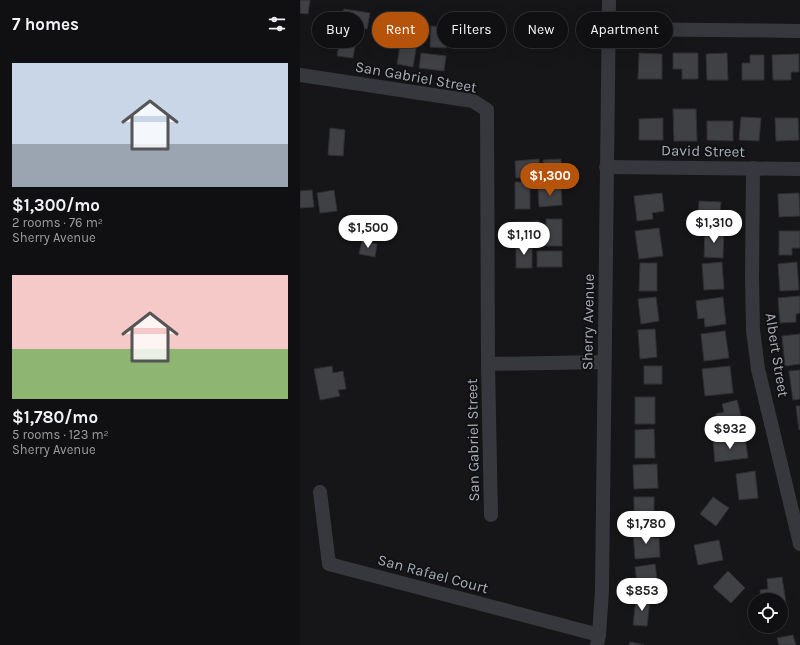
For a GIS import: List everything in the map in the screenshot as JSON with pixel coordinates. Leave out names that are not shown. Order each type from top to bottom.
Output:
[{"type":"street","name":"Sherry Avenue","points":[[608,0],[608,12]]},
{"type":"street","points":[[673,30],[800,31]]},
{"type":"street","name":"Sherry Avenue","points":[[598,640],[602,590],[609,48]]},
{"type":"street","name":"San Gabriel Street","points":[[300,75],[473,101],[487,110],[488,364],[491,515]]},
{"type":"street","name":"David Street","points":[[606,167],[800,168]]},
{"type":"street","name":"Albert Street","points":[[753,168],[753,330],[758,369],[800,544]]},
{"type":"street","name":"San Gabriel Street","points":[[488,364],[604,362]]},
{"type":"street","name":"San Rafael Court","points":[[320,492],[329,564],[598,640]]},
{"type":"building","points":[[300,0],[310,0],[308,14],[300,13]]},
{"type":"building","points":[[344,9],[364,12],[343,12]]},
{"type":"building","points":[[364,12],[370,13],[367,29],[364,28]]},
{"type":"building","points":[[431,26],[437,26],[437,47],[430,47]]},
{"type":"building","points":[[339,48],[355,48],[353,58],[337,56]]},
{"type":"building","points":[[400,48],[416,48],[413,67],[397,64]]},
{"type":"building","points":[[421,53],[446,56],[444,71],[419,68]]},
{"type":"building","points":[[639,53],[662,54],[662,79],[638,79]]},
{"type":"building","points":[[673,53],[698,53],[698,79],[682,79],[682,69],[673,69]]},
{"type":"building","points":[[727,53],[728,80],[707,80],[706,54]]},
{"type":"building","points":[[799,54],[799,72],[791,72],[791,80],[773,80],[772,55]]},
{"type":"building","points":[[750,55],[764,55],[764,80],[742,80],[742,63],[750,63]]},
{"type":"building","points":[[673,109],[696,109],[697,141],[674,141]]},
{"type":"building","points":[[741,117],[761,118],[759,141],[739,140]]},
{"type":"building","points":[[663,118],[663,140],[639,140],[639,119]]},
{"type":"building","points":[[775,118],[798,118],[799,140],[776,141]]},
{"type":"building","points":[[707,121],[733,121],[733,141],[707,140]]},
{"type":"building","points":[[330,128],[345,130],[343,156],[328,155]]},
{"type":"building","points":[[539,159],[540,176],[516,178],[515,161]]},
{"type":"building","points":[[561,159],[562,184],[544,184],[543,160]]},
{"type":"building","points":[[515,182],[530,182],[530,209],[515,209]]},
{"type":"building","points":[[561,187],[562,205],[539,207],[538,189]]},
{"type":"building","points":[[312,190],[314,207],[300,208],[300,191]]},
{"type":"building","points":[[334,190],[337,211],[320,213],[317,193]]},
{"type":"building","points":[[662,193],[664,211],[652,213],[653,219],[637,221],[634,196]]},
{"type":"building","points":[[799,193],[800,216],[779,217],[778,194]]},
{"type":"building","points":[[699,201],[721,202],[719,222],[698,221]]},
{"type":"building","points":[[546,219],[562,219],[562,246],[546,246]]},
{"type":"building","points":[[539,221],[539,237],[514,238],[513,222]]},
{"type":"building","points":[[659,228],[663,256],[639,259],[635,231]]},
{"type":"building","points":[[705,229],[724,230],[723,258],[704,257]]},
{"type":"building","points":[[779,231],[800,231],[800,248],[792,248],[792,255],[779,255]]},
{"type":"building","points":[[362,241],[377,244],[375,257],[359,254]]},
{"type":"building","points":[[516,244],[532,244],[532,268],[516,268]]},
{"type":"building","points":[[537,251],[562,251],[562,267],[537,267]]},
{"type":"building","points":[[722,262],[724,289],[704,290],[702,264]]},
{"type":"building","points":[[797,262],[799,290],[780,291],[778,264]]},
{"type":"building","points":[[640,263],[657,263],[657,291],[639,291]]},
{"type":"building","points":[[800,296],[800,313],[796,314],[796,322],[780,323],[778,298]]},
{"type":"building","points":[[656,297],[659,321],[641,324],[638,299]]},
{"type":"building","points":[[723,297],[726,324],[705,327],[704,318],[698,319],[696,301]]},
{"type":"building","points":[[655,329],[657,357],[640,359],[638,330]]},
{"type":"building","points":[[725,331],[729,358],[704,361],[701,334]]},
{"type":"building","points":[[800,334],[800,364],[785,366],[782,336]]},
{"type":"building","points":[[332,366],[333,373],[343,371],[346,389],[338,390],[340,396],[320,400],[314,369]]},
{"type":"building","points":[[644,366],[662,366],[662,384],[644,384]]},
{"type":"building","points":[[730,366],[733,393],[705,396],[702,369]]},
{"type":"building","points":[[800,370],[800,399],[793,400],[789,371]]},
{"type":"building","points":[[635,397],[655,397],[655,424],[635,424]]},
{"type":"building","points":[[737,400],[743,424],[719,429],[716,414],[724,412],[722,404]]},
{"type":"building","points":[[796,406],[800,406],[799,430]]},
{"type":"building","points":[[654,429],[655,458],[635,458],[635,430]]},
{"type":"building","points":[[745,437],[748,458],[715,462],[713,441]]},
{"type":"building","points":[[657,464],[658,488],[634,489],[633,465]]},
{"type":"building","points":[[755,471],[758,498],[739,500],[736,474]]},
{"type":"building","points":[[634,497],[654,497],[654,524],[634,524]]},
{"type":"building","points":[[713,497],[729,508],[716,526],[700,514]]},
{"type":"building","points":[[653,529],[654,538],[659,538],[660,557],[635,559],[633,531]]},
{"type":"building","points":[[719,540],[723,560],[698,565],[694,545]]},
{"type":"building","points":[[655,564],[658,588],[638,590],[635,567]]},
{"type":"building","points":[[728,571],[745,588],[731,603],[713,587]]},
{"type":"building","points":[[782,577],[784,593],[760,593],[760,590],[768,589],[767,579]]},
{"type":"building","points":[[636,599],[650,600],[647,626],[633,625]]},
{"type":"building","points":[[793,635],[796,645],[779,645],[777,638]]},
{"type":"building","points":[[630,642],[644,645],[629,645]]}]
